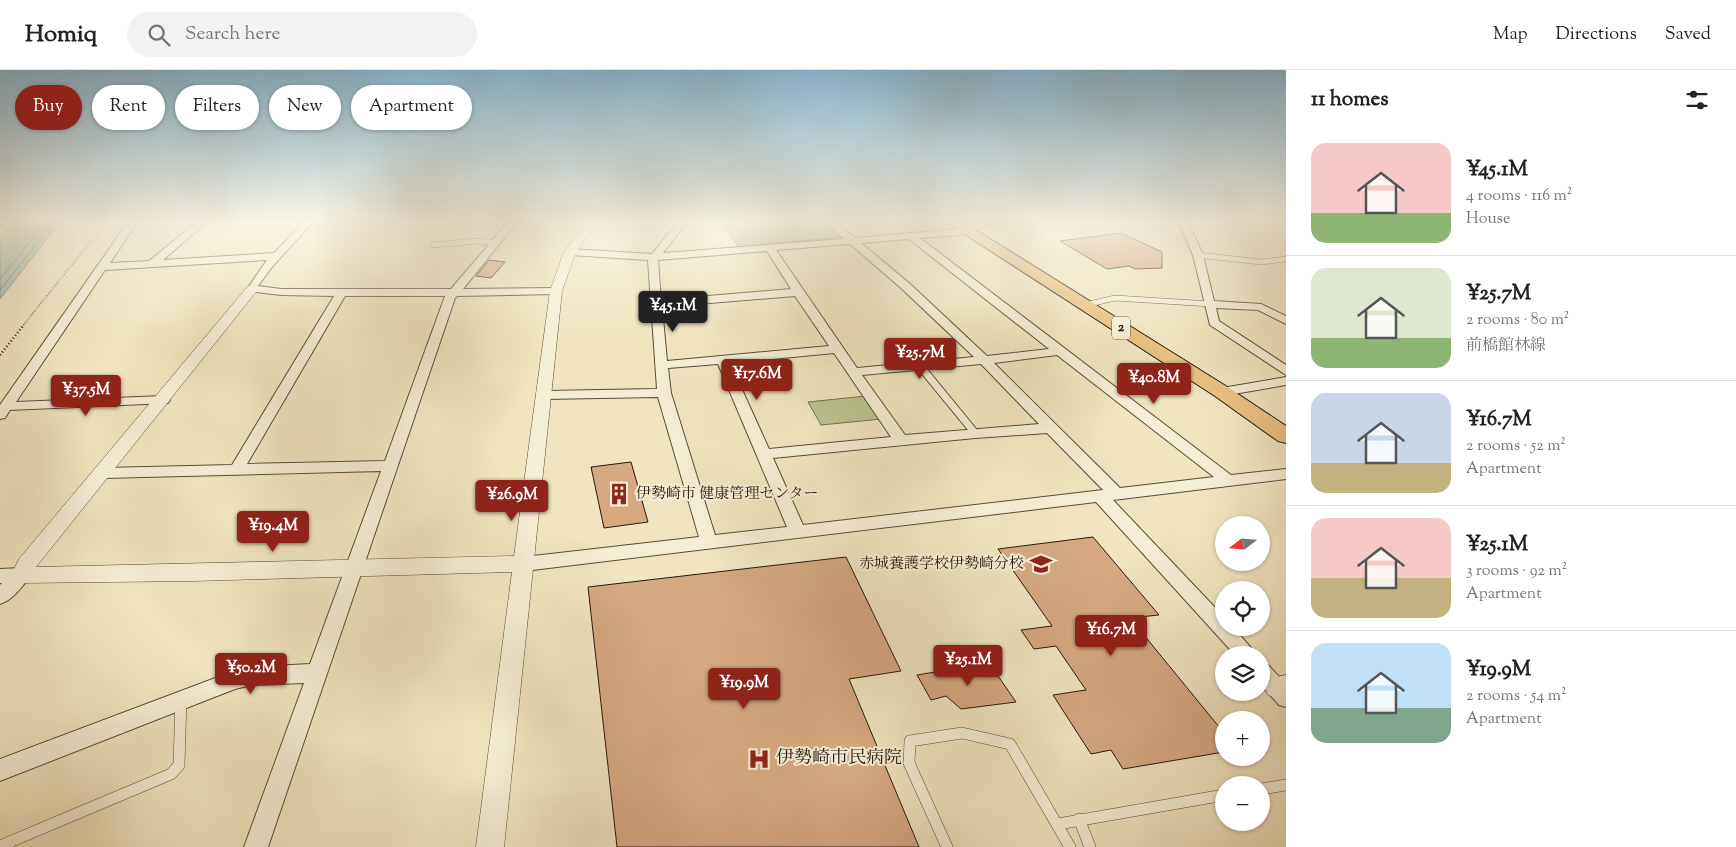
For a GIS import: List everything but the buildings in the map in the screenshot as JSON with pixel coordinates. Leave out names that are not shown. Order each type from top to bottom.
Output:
[{"type":"main road","name":"2","points":[[1010,258],[1222,392],[1286,436]]},
{"type":"street","points":[[3,410],[107,258]]},
{"type":"street","points":[[153,263],[159,258]]},
{"type":"street","points":[[101,267],[238,258]]},
{"type":"street","points":[[0,597],[21,575],[26,565],[252,289],[257,279],[277,258]]},
{"type":"street","points":[[256,847],[453,293],[482,258]]},
{"type":"street","points":[[490,847],[556,290],[560,274],[567,258]]},
{"type":"street","points":[[653,258],[652,261],[664,393],[708,543]]},
{"type":"street","points":[[777,258],[901,441]]},
{"type":"street","points":[[873,258],[984,360],[1050,428],[1239,646]]},
{"type":"street","points":[[940,258],[1230,482]]},
{"type":"street","points":[[1199,258],[1214,323],[1286,371]]},
{"type":"street","points":[[252,289],[282,292],[453,293],[556,290]]},
{"type":"street","points":[[237,469],[342,291]]},
{"type":"street","points":[[657,304],[798,292]]},
{"type":"street","points":[[1211,304],[1261,308],[1286,322]]},
{"type":"street","points":[[662,365],[837,349]]},
{"type":"street","points":[[854,372],[1060,351]]},
{"type":"street","points":[[723,360],[798,533]]},
{"type":"street","points":[[1222,392],[1286,381]]},
{"type":"street","points":[[544,395],[664,393]]},
{"type":"street","points":[[3,410],[163,400]]},
{"type":"street","points":[[764,454],[975,433],[1050,428]]},
{"type":"street","points":[[103,472],[390,466]]},
{"type":"street","points":[[0,576],[524,564],[1286,474]]},
{"type":"street","points":[[0,770],[234,680],[252,676],[318,673]]},
{"type":"lane","points":[[1228,258],[1262,262],[1283,260],[1286,264]]},
{"type":"lane","points":[[1085,305],[1115,298],[1211,304]]},
{"type":"lane","points":[[920,366],[975,433]]},
{"type":"lane","points":[[0,846],[170,774],[179,765],[181,700]]},
{"type":"lane","points":[[947,847],[909,763],[910,741],[962,733],[1010,744],[1070,847]]},
{"type":"lane","points":[[1270,788],[1286,785]]},
{"type":"lane","points":[[1058,824],[1215,796]]},
{"type":"lane","points":[[1079,819],[1090,847]]},
{"type":"path","points":[[0,355],[77,258]]},
{"type":"green space","points":[[866,396],[882,419],[821,425],[808,402]]},
{"type":"water","points":[[0,258],[32,258],[0,299]]},
{"type":"place","name":"伊勢崎市 健康管理センター","points":[[619,494]]},
{"type":"place","name":"赤城養護学校伊勢崎分校","points":[[1041,564]]},
{"type":"place","name":"伊勢崎市民病院","points":[[759,759]]}]
